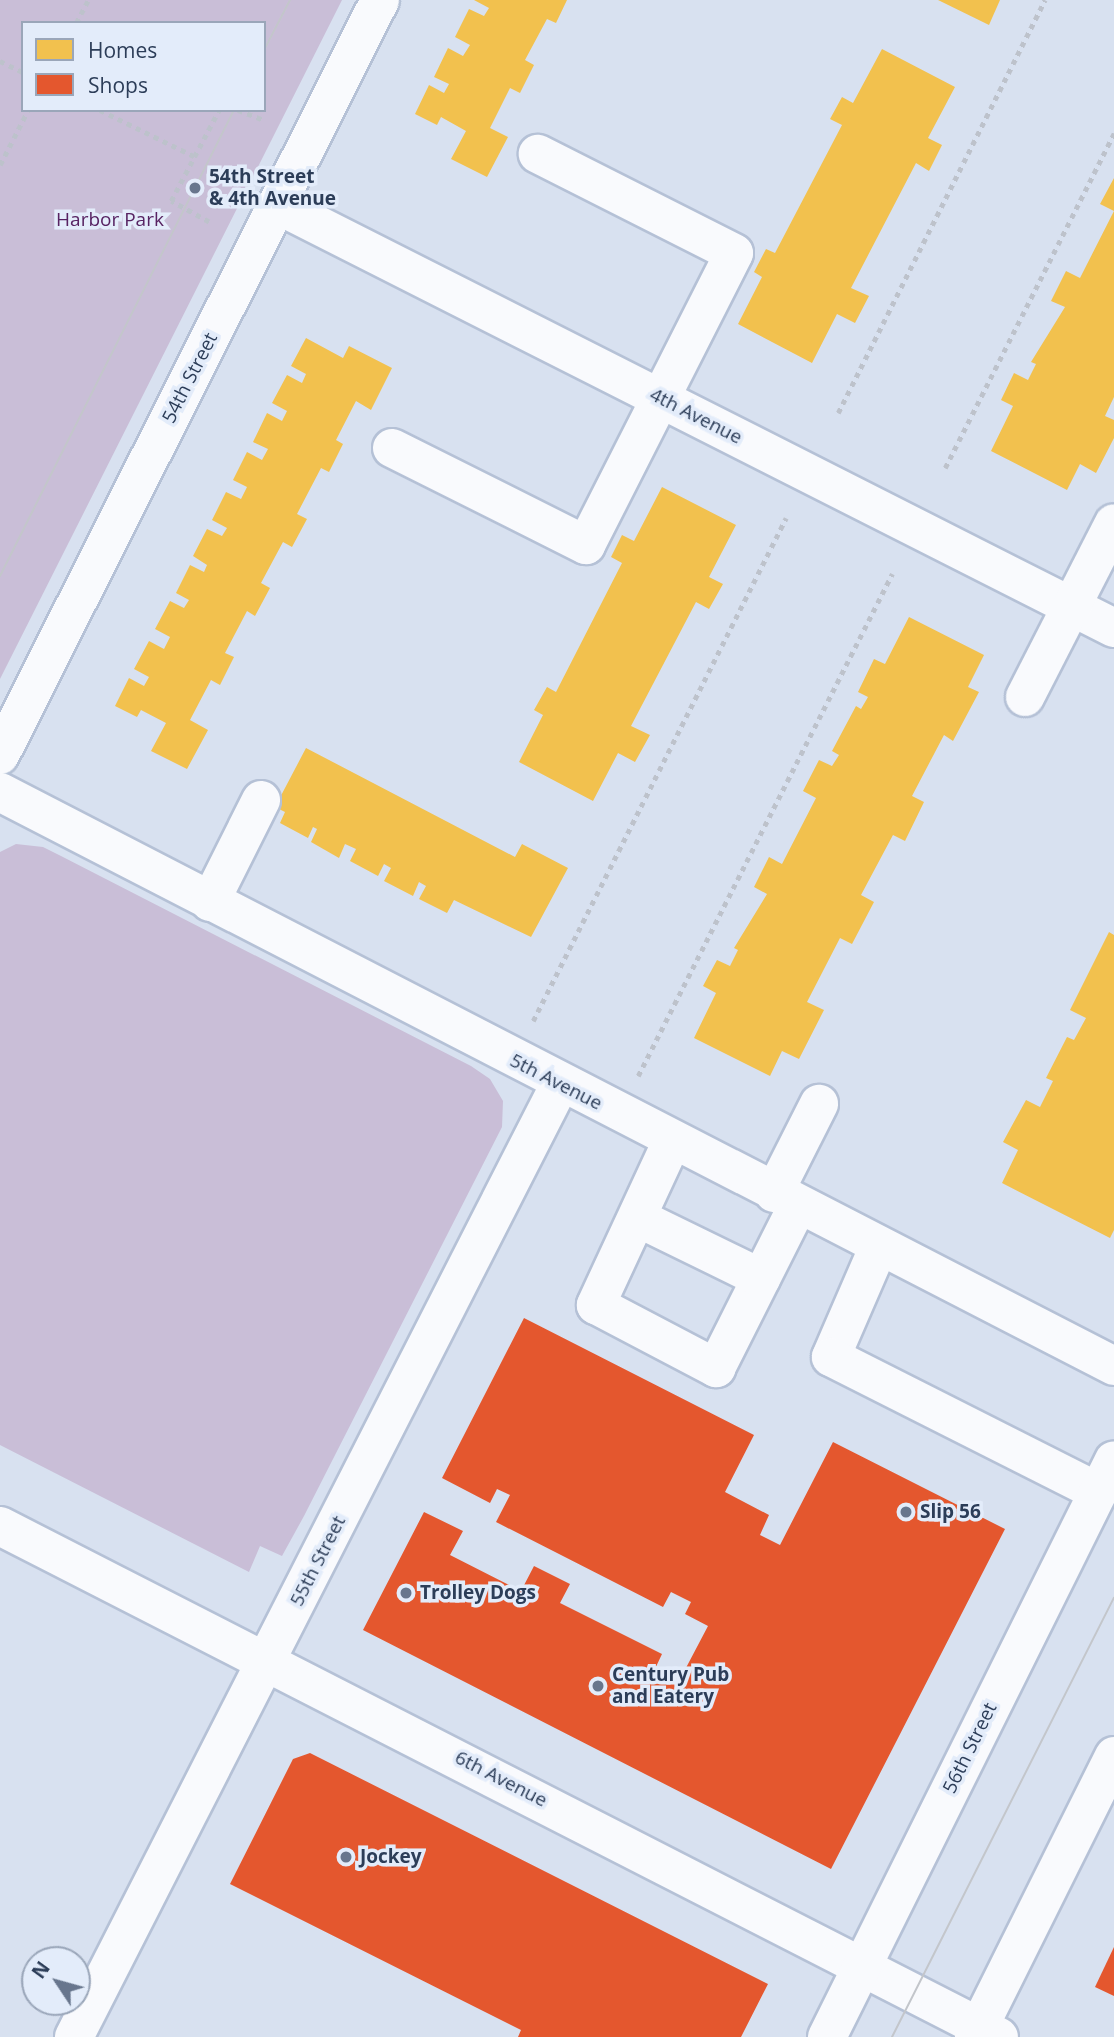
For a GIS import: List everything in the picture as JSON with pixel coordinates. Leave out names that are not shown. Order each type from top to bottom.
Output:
[{"type":"street","name":"54th Street","points":[[0,755],[380,0]]},
{"type":"street","points":[[392,447],[586,545],[734,253],[538,154]]},
{"type":"street","name":"4th Avenue","points":[[278,205],[1114,628]]},
{"type":"street","points":[[1025,697],[1114,523]]},
{"type":"street","name":"5th Avenue","points":[[0,792],[513,1060],[1114,1366]]},
{"type":"street","points":[[210,901],[261,800]]},
{"type":"street","name":"55th Street","points":[[74,2037],[560,1084]]},
{"type":"street","points":[[672,1141],[596,1305],[716,1368],[761,1278],[819,1104]]},
{"type":"street","points":[[638,1218],[761,1278]]},
{"type":"street","points":[[879,1246],[831,1357],[1106,1476]]},
{"type":"street","name":"56th Street","points":[[827,2037],[1106,1476]]},
{"type":"street","name":"6th Avenue","points":[[0,1526],[863,1965],[984,2034]]},
{"type":"street","points":[[984,2034],[1114,1756]]},
{"type":"path","points":[[77,21],[88,0]]},
{"type":"path","points":[[838,413],[1045,0]]},
{"type":"path","points":[[0,61],[21,71]]},
{"type":"path","points":[[0,165],[27,112]]},
{"type":"path","points":[[104,112],[194,156]]},
{"type":"path","points":[[209,222],[171,201],[218,112]]},
{"type":"path","points":[[244,112],[262,119]]},
{"type":"path","points":[[945,468],[1114,132]]},
{"type":"path","points":[[513,1060],[786,518]]},
{"type":"path","points":[[618,1114],[892,574]]},
{"type":"green space","name":"Harbor Park","points":[[0,0],[342,0],[0,679]]},
{"type":"green space","points":[[16,844],[43,847],[471,1066],[490,1079],[503,1101],[502,1127],[304,1516],[282,1556],[260,1546],[249,1572],[0,1445],[0,852]]},
{"type":"building: Homes","points":[[474,0],[567,0],[556,23],[547,19],[525,60],[534,65],[520,93],[510,88],[490,128],[508,137],[487,177],[451,159],[466,131],[441,117],[437,125],[415,114],[429,85],[444,93],[449,84],[434,77],[448,48],[463,56],[470,45],[455,37],[469,9],[484,16],[489,8]]},
{"type":"building: Homes","points":[[938,0],[1000,0],[989,25]]},
{"type":"building: Homes","points":[[882,49],[955,87],[928,138],[942,145],[929,171],[916,163],[851,288],[869,296],[855,323],[837,314],[812,363],[738,324],[762,277],[754,272],[766,249],[775,253],[842,125],[830,119],[842,97],[853,103]]},
{"type":"building: Homes","points":[[1114,178],[1114,211],[1100,204]]},
{"type":"building: Homes","points":[[1114,211],[1114,397],[1105,416],[1114,420],[1114,438],[1096,473],[1080,464],[1067,490],[991,451],[1013,406],[1001,400],[1014,373],[1028,380],[1036,364],[1031,362],[1065,307],[1051,301],[1066,271],[1080,278]]},
{"type":"building: Homes","points":[[306,338],[343,358],[349,346],[392,368],[371,410],[356,401],[336,440],[343,444],[329,472],[321,468],[297,514],[307,519],[292,547],[283,542],[261,583],[270,588],[255,616],[247,611],[225,653],[234,657],[220,685],[211,680],[190,720],[208,730],[187,769],[151,751],[166,723],[141,710],[137,717],[115,706],[129,678],[144,686],[149,677],[134,669],[149,641],[164,649],[170,637],[155,629],[170,601],[184,608],[189,600],[176,593],[190,565],[204,572],[207,565],[193,556],[207,529],[222,536],[227,528],[212,520],[226,492],[241,499],[247,487],[233,480],[247,452],[262,460],[268,449],[253,442],[267,413],[282,421],[287,411],[272,403],[287,375],[302,383],[306,374],[291,366]]},
{"type":"building: Homes","points":[[662,487],[736,525],[709,577],[723,584],[709,609],[696,602],[631,726],[650,735],[635,762],[618,753],[593,801],[519,762],[543,715],[534,710],[547,687],[556,692],[622,563],[611,557],[622,535],[634,541]]},
{"type":"building: Homes","points":[[909,617],[984,655],[968,687],[979,692],[953,741],[944,735],[912,796],[924,802],[905,841],[893,835],[861,895],[874,902],[852,944],[840,938],[807,1002],[824,1010],[799,1059],[782,1051],[770,1076],[694,1038],[716,993],[703,986],[717,960],[730,966],[738,950],[734,948],[767,894],[754,887],[769,857],[782,864],[816,798],[803,791],[819,760],[832,766],[839,755],[832,751],[856,706],[861,709],[868,697],[858,692],[874,659],[885,664]]},
{"type":"building: Homes","points":[[306,748],[515,857],[522,844],[568,868],[531,937],[454,900],[447,913],[419,899],[426,886],[419,882],[413,896],[384,881],[391,868],[384,864],[378,876],[350,861],[356,849],[345,844],[339,858],[311,842],[317,829],[313,827],[308,838],[280,823],[285,812],[275,807]]},
{"type":"building: Homes","points":[[1109,932],[1114,935],[1114,1230],[1110,1238],[1002,1183],[1018,1150],[1003,1142],[1026,1100],[1040,1107],[1053,1081],[1046,1078],[1067,1037],[1074,1040],[1086,1018],[1070,1010]]},
{"type":"building: Shops","points":[[524,1318],[754,1435],[725,1492],[769,1515],[760,1535],[780,1545],[833,1442],[1005,1529],[831,1869],[363,1630],[424,1512],[463,1531],[450,1555],[521,1591],[534,1566],[570,1584],[560,1603],[662,1654],[654,1671],[678,1683],[708,1626],[685,1614],[691,1602],[671,1592],[663,1607],[496,1522],[510,1495],[497,1489],[490,1503],[442,1478]]},
{"type":"building: Shops","points":[[310,1753],[768,1984],[741,2037],[518,2037],[521,2030],[230,1884],[293,1759]]},
{"type":"building: Shops","points":[[1114,1947],[1114,1996],[1095,1987]]},
{"type":"tram line","points":[[266,46],[290,0]]},
{"type":"tram line","points":[[0,576],[233,112]]},
{"type":"tram line","points":[[892,2037],[1114,1598]]},
{"type":"place","name":"54th Street & 4th Avenue","points":[[195,188]]},
{"type":"place","name":"Slip 56","points":[[906,1512]]},
{"type":"place","name":"Trolley Dogs","points":[[406,1593]]},
{"type":"place","name":"Century Pub and Eatery","points":[[598,1686]]},
{"type":"place","name":"Jockey","points":[[346,1857]]}]
